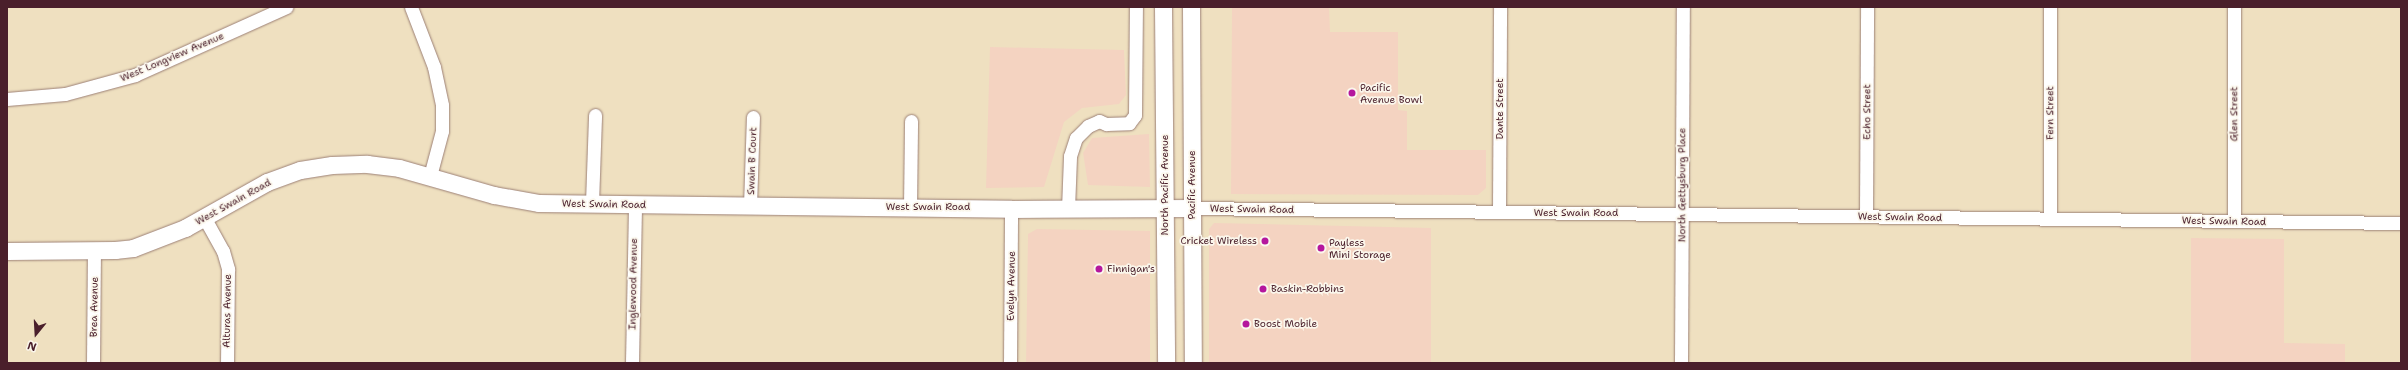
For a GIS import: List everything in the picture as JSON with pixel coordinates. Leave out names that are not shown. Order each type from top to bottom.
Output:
[{"type":"main road","name":"North Pacific Avenue","points":[[1163,7],[1166,363]]},
{"type":"main road","points":[[1181,7],[1181,44],[1191,61]]},
{"type":"main road","name":"Pacific Avenue","points":[[1190,7],[1193,363]]},
{"type":"main road","name":"West Swain Road","points":[[7,251],[94,251],[140,246],[164,238],[255,188],[300,170],[332,165],[367,164],[399,168],[521,201],[592,204],[910,208],[1192,208]]},
{"type":"street","name":"West Longview Avenue","points":[[7,99],[65,94],[134,75],[286,7]]},
{"type":"street","points":[[411,7],[434,67],[442,105],[442,131],[430,176]]},
{"type":"street","points":[[1068,209],[1070,156],[1076,138],[1088,126],[1098,121],[1106,124],[1129,123],[1135,115],[1136,7]]},
{"type":"street","name":"Dante Street","points":[[1499,211],[1500,7]]},
{"type":"street","name":"North Gettysburg Place","points":[[1681,363],[1683,7]]},
{"type":"street","name":"Echo Street","points":[[1866,216],[1867,7]]},
{"type":"street","name":"Fern Street","points":[[2050,7],[2050,219]]},
{"type":"street","name":"Glen Street","points":[[2234,7],[2234,221]]},
{"type":"street","points":[[592,204],[595,115]]},
{"type":"street","name":"Swain B Court","points":[[750,206],[753,117]]},
{"type":"street","points":[[910,208],[911,121]]},
{"type":"street","name":"Inglewood Avenue","points":[[632,363],[635,204]]},
{"type":"street","name":"West Swain Road","points":[[1192,208],[2401,223]]},
{"type":"street","name":"Evelyn Avenue","points":[[1010,363],[1011,209]]},
{"type":"street","name":"Alturas Avenue","points":[[204,217],[223,251],[228,269],[227,363]]},
{"type":"street","name":"Brea Avenue","points":[[93,363],[94,251]]},
{"type":"shaded area","points":[[1232,7],[1329,7],[1330,32],[1398,32],[1398,110],[1407,111],[1407,150],[1486,150],[1486,188],[1478,195],[1231,194]]},
{"type":"shaded area","points":[[990,47],[1124,50],[1126,95],[1119,104],[1082,108],[1064,122],[1044,187],[986,188]]},
{"type":"shaded area","points":[[1149,134],[1150,187],[1088,185],[1083,153],[1092,138]]},
{"type":"shaded area","points":[[1214,223],[1431,228],[1431,363],[1209,363],[1209,229]]},
{"type":"shaded area","points":[[1037,229],[1150,231],[1150,363],[1026,363],[1028,234]]},
{"type":"shaded area","points":[[2191,238],[2284,239],[2284,343],[2345,344],[2345,363],[2191,363]]},
{"type":"place","name":"Pacific Avenue Bowl","points":[[1352,93]]},
{"type":"place","name":"Cricket Wireless","points":[[1265,241]]},
{"type":"place","name":"Payless Mini Storage","points":[[1321,248]]},
{"type":"place","name":"Finnigan's","points":[[1099,269]]},
{"type":"place","name":"Baskin-Robbins","points":[[1263,289]]},
{"type":"place","name":"Boost Mobile","points":[[1246,324]]}]
